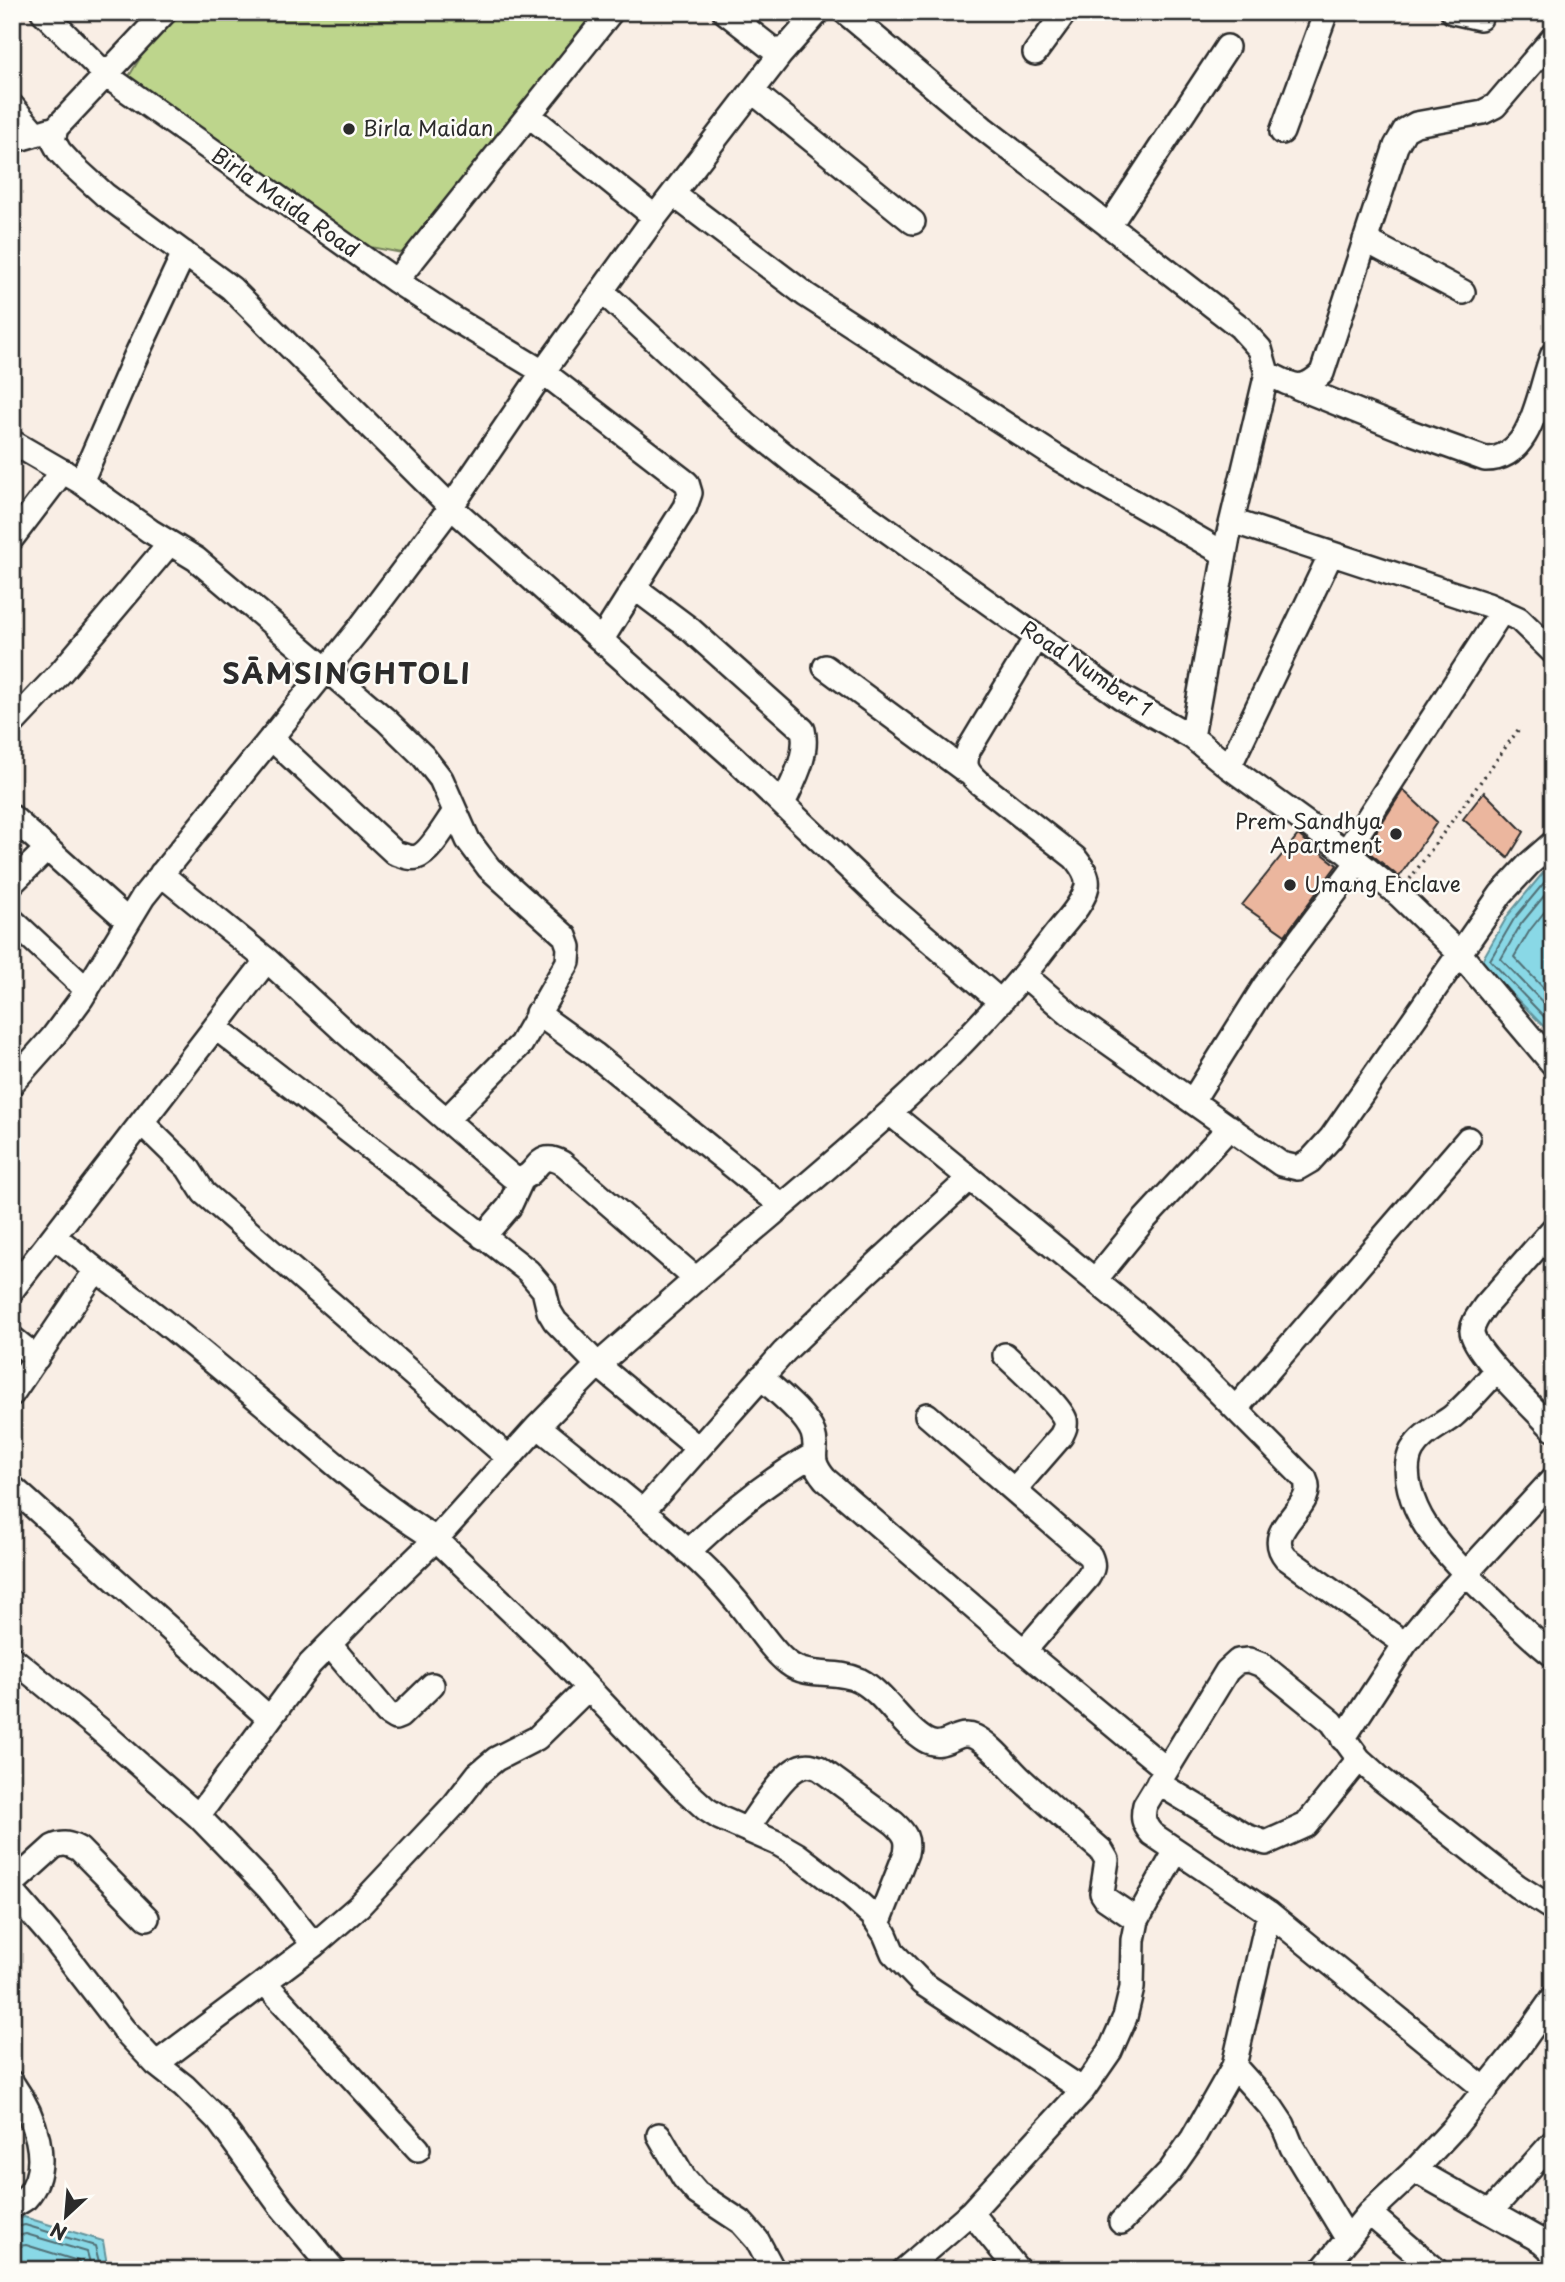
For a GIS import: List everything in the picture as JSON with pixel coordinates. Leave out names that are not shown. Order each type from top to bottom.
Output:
[{"type":"street","name":"Birla Maida Road","points":[[43,12],[107,76],[396,281],[543,372],[687,483],[690,494],[685,507],[635,588]]},
{"type":"street","points":[[12,141],[46,131],[107,76],[164,12]]},
{"type":"street","points":[[396,281],[530,117],[611,12]]},
{"type":"street","points":[[725,12],[780,55]]},
{"type":"street","points":[[12,1083],[52,1038],[87,990],[128,921],[161,874],[327,668],[451,507],[543,372],[655,217],[780,55],[817,12]]},
{"type":"street","points":[[845,12],[983,128],[1240,327],[1260,349],[1267,373],[1225,554],[1192,737]]},
{"type":"street","points":[[1282,132],[1326,12]]},
{"type":"street","points":[[1452,12],[1480,18]]},
{"type":"street","points":[[1035,54],[1059,15]]},
{"type":"street","points":[[1297,387],[1310,384],[1322,373],[1396,146],[1405,130],[1416,124],[1483,113],[1495,106],[1553,38]]},
{"type":"street","points":[[1110,226],[1227,47]]},
{"type":"street","points":[[752,91],[913,222]]},
{"type":"street","points":[[12,106],[46,131],[59,151],[105,195],[231,288],[451,507],[732,756],[886,902],[1000,1002]]},
{"type":"street","points":[[530,117],[655,217]]},
{"type":"street","points":[[673,194],[806,295],[1059,459],[1225,554]]},
{"type":"street","points":[[1365,240],[1463,292]]},
{"type":"street","points":[[12,538],[72,476],[135,358],[184,253]]},
{"type":"street","name":"Road Number 1","points":[[602,290],[747,425],[812,477],[1121,697],[1192,737],[1399,895],[1460,954],[1553,1064]]},
{"type":"street","points":[[1267,373],[1399,428],[1485,459],[1498,459],[1509,453],[1524,438],[1553,354]]},
{"type":"street","points":[[12,442],[72,476],[169,544],[197,559],[327,668],[423,756],[441,779],[468,840],[489,868],[565,936],[569,947],[568,962],[515,1051],[446,1120]]},
{"type":"street","points":[[1232,521],[1488,605],[1519,619],[1553,652]]},
{"type":"street","points":[[12,724],[61,672],[169,544]]},
{"type":"street","points":[[1229,767],[1331,554]]},
{"type":"street","points":[[602,639],[635,588],[691,630],[803,730],[806,741],[803,756],[783,804]]},
{"type":"street","points":[[1193,1100],[1264,987],[1352,857],[1502,611]]},
{"type":"street","points":[[967,772],[964,762],[969,749],[1037,636]]},
{"type":"street","points":[[198,1816],[310,1664],[436,1539],[538,1426],[597,1365],[890,1113],[974,1032],[1024,975],[1081,900],[1088,885],[1084,871],[1075,858],[967,772],[825,667]]},
{"type":"street","points":[[271,738],[395,853],[418,857],[428,849],[454,813]]},
{"type":"street","points":[[12,817],[128,921]]},
{"type":"street","points":[[1024,975],[1074,1018],[1281,1164],[1298,1168],[1310,1161],[1331,1138],[1501,894],[1553,843]]},
{"type":"street","points":[[12,883],[47,849]]},
{"type":"street","points":[[161,874],[267,960],[511,1176],[522,1179]]},
{"type":"street","points":[[12,920],[87,990]]},
{"type":"street","points":[[12,1290],[267,960]]},
{"type":"street","points":[[537,1013],[594,1054],[781,1205]]},
{"type":"street","points":[[215,1027],[538,1281],[555,1321],[597,1365],[698,1448]]},
{"type":"street","points":[[890,1113],[1095,1280],[1182,1355],[1305,1479],[1309,1486],[1307,1495],[1282,1532],[1280,1550],[1286,1558],[1405,1644]]},
{"type":"street","points":[[142,1123],[188,1168],[204,1194],[509,1458]]},
{"type":"street","points":[[1095,1280],[1144,1220],[1230,1127]]},
{"type":"street","points":[[1236,1409],[1468,1139]]},
{"type":"street","points":[[483,1237],[509,1207],[522,1179],[547,1158],[562,1163],[696,1279]]},
{"type":"street","points":[[643,1511],[784,1352],[969,1179]]},
{"type":"street","points":[[1553,1229],[1485,1306],[1475,1320],[1472,1332],[1475,1343],[1497,1370],[1553,1429]]},
{"type":"street","points":[[55,1237],[139,1301],[374,1498],[436,1539],[536,1634],[705,1809],[796,1854],[872,1915],[886,1934],[893,1953],[922,1983],[1083,2090]]},
{"type":"street","points":[[12,1394],[96,1269]]},
{"type":"street","points":[[12,1338],[37,1358]]},
{"type":"street","points":[[1005,1355],[1057,1407],[1064,1417],[1065,1427],[1061,1436],[1014,1490]]},
{"type":"street","points":[[1497,1370],[1451,1418],[1426,1433],[1411,1451],[1407,1470],[1411,1495],[1425,1525],[1466,1574],[1553,1655]]},
{"type":"street","points":[[761,1377],[809,1425],[814,1435],[813,1455],[816,1468],[825,1479],[1024,1651],[1162,1776],[1246,1836],[1266,1843],[1306,1825],[1359,1759]]},
{"type":"street","points":[[927,1415],[1090,1556],[1093,1563],[1093,1570],[1088,1577],[1024,1651]]},
{"type":"street","points":[[538,1426],[643,1511],[688,1552],[738,1602],[771,1647],[787,1663],[801,1671],[840,1673],[858,1680],[870,1687],[928,1742],[940,1745],[960,1735],[971,1735],[983,1741],[1021,1779],[1101,1850],[1107,1860],[1102,1893],[1106,1899],[1137,1920]]},
{"type":"street","points":[[688,1552],[748,1499],[813,1455]]},
{"type":"street","points":[[1343,1739],[1405,1644],[1436,1606],[1553,1479]]},
{"type":"street","points":[[12,1487],[269,1718]]},
{"type":"street","points":[[330,1645],[387,1713],[395,1718],[432,1685]]},
{"type":"street","points":[[12,1658],[99,1729],[198,1816],[269,1889],[314,1945]]},
{"type":"street","points":[[1486,2090],[1269,1913],[1152,1834],[1145,1826],[1142,1815],[1145,1805],[1227,1671],[1238,1661],[1249,1660],[1262,1665],[1332,1721],[1359,1759],[1381,1779],[1507,1878],[1553,1909]]},
{"type":"street","points":[[156,2064],[314,1945],[359,1906],[454,1805],[478,1774],[496,1759],[537,1738],[588,1688]]},
{"type":"street","points":[[747,1829],[795,1768],[806,1765],[819,1768],[905,1833],[908,1843],[878,1924]]},
{"type":"street","points":[[12,1885],[53,1847],[68,1843],[79,1849],[147,1918]]},
{"type":"street","points":[[904,2270],[971,2212],[1083,2090],[1110,2051],[1125,2017],[1132,1988],[1133,1940],[1137,1920],[1176,1851]]},
{"type":"street","points":[[12,1891],[57,1942],[124,2030],[156,2064],[184,2086],[218,2120],[279,2204],[334,2270]]},
{"type":"street","points":[[1121,2222],[1170,2171],[1193,2138],[1234,2066],[1269,1913]]},
{"type":"street","points":[[265,1983],[418,2150]]},
{"type":"street","points":[[1322,2270],[1369,2213],[1415,2170],[1454,2128],[1486,2090],[1553,1998]]},
{"type":"street","points":[[1234,2066],[1271,2107],[1283,2125],[1292,2147],[1347,2238]]},
{"type":"street","points":[[12,2083],[19,2092],[39,2139],[40,2162],[36,2181],[26,2198],[12,2207]]},
{"type":"street","points":[[659,2134],[697,2193],[741,2222],[757,2240],[773,2270]]},
{"type":"street","points":[[1491,2211],[1553,2142]]},
{"type":"street","points":[[1415,2170],[1541,2241],[1553,2255]]},
{"type":"street","points":[[971,2212],[1018,2270]]},
{"type":"street","points":[[1369,2213],[1436,2270]]},
{"type":"path","points":[[1399,895],[1521,726]]},
{"type":"green space","name":"Birla Maidan","points":[[177,12],[593,12],[520,115],[407,254],[360,245],[126,81],[153,37]]},
{"type":"water","points":[[1553,861],[1553,1036],[1481,962],[1508,915]]},
{"type":"water","points":[[24,2217],[103,2241],[108,2270],[12,2270],[12,2222]]},
{"type":"building","name":"Prem Sandhya Apartment","points":[[1403,790],[1437,822],[1399,877],[1365,849]]},
{"type":"building","points":[[1484,792],[1524,832],[1508,858],[1463,819]]},
{"type":"building","name":"Umang Enclave","points":[[1298,835],[1337,865],[1285,935],[1242,905]]},
{"type":"place","name":"Birla Maidan","points":[[349,129]]},
{"type":"place","name":"Prem Sandhya Apartment","points":[[1396,834]]},
{"type":"place","name":"Umang Enclave","points":[[1290,885]]},
{"type":"district","name":"SĀMSINGHTOLI","points":[[347,674]]}]
